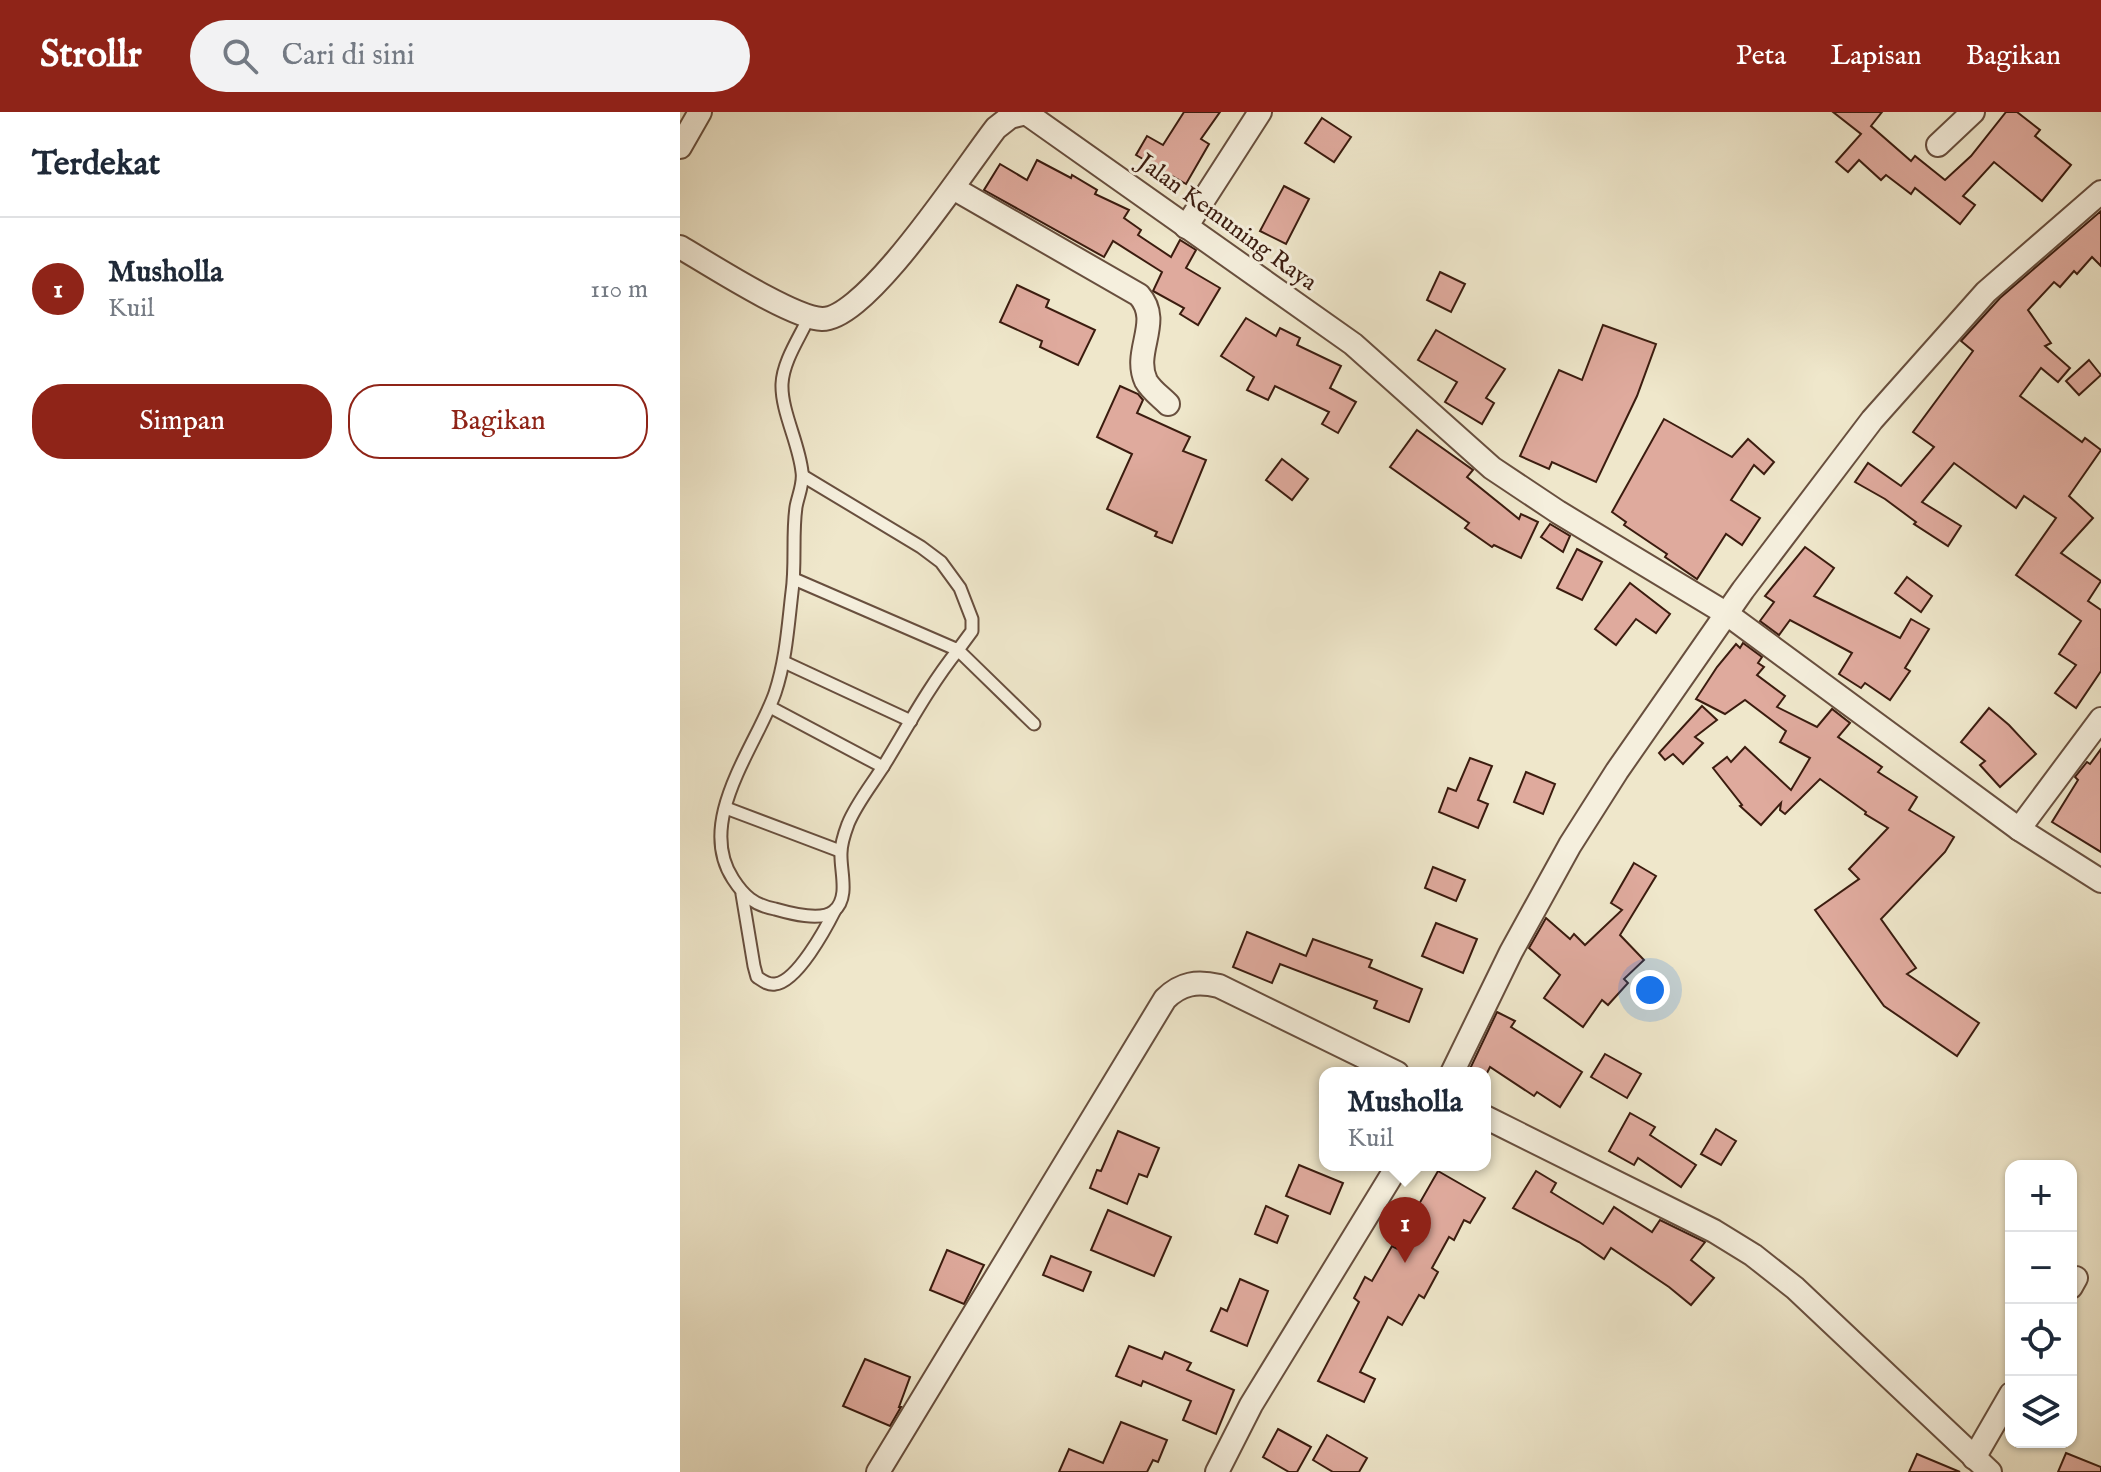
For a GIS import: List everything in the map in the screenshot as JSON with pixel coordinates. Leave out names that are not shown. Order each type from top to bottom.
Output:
[{"type":"street","points":[[680,147],[700,112]]},
{"type":"street","name":"Jalan Kemuning Raya","points":[[809,317],[835,317],[857,301],[922,230],[996,128],[1010,117],[1026,112],[1353,344],[1492,468],[1558,512],[1727,614],[2019,829],[2101,881]]},
{"type":"street","points":[[1186,227],[1260,112]]},
{"type":"street","points":[[1938,145],[1973,112]]},
{"type":"street","points":[[953,188],[1139,295],[1149,313],[1143,373],[1148,385],[1168,404]]},
{"type":"street","points":[[1455,1067],[1511,952],[1570,845],[1617,771],[1727,614],[1872,420],[1986,292],[2101,192]]},
{"type":"street","points":[[680,247],[809,317]]},
{"type":"street","points":[[2019,829],[2101,719]]},
{"type":"street","points":[[878,1472],[1165,999],[1175,989],[1196,983],[1219,986],[1385,1067]]},
{"type":"street","points":[[1491,1120],[1714,1231],[1753,1255],[1795,1288],[1982,1465],[2005,1409]]},
{"type":"street","points":[[1217,1472],[1251,1405],[1394,1171]]},
{"type":"lane","points":[[809,317],[786,368],[783,396],[803,476],[796,507],[794,579],[784,662],[770,707],[749,748],[726,808],[720,829],[720,848],[728,871],[751,901],[787,912],[823,916],[835,910]]},
{"type":"lane","points":[[742,893],[757,977],[772,985],[779,983],[797,968],[821,937],[840,901],[843,879],[840,851],[849,823],[935,680],[972,631],[972,619],[960,588],[941,562],[803,476]]},
{"type":"lane","points":[[794,579],[958,650],[1034,724]]},
{"type":"lane","points":[[784,662],[911,721]]},
{"type":"lane","points":[[770,707],[883,767]]},
{"type":"lane","points":[[726,808],[840,851]]},
{"type":"building","points":[[1184,112],[1220,112],[1201,139],[1209,144],[1186,184],[1136,155],[1147,136],[1163,145]]},
{"type":"building","points":[[1833,112],[1882,112],[1871,126],[1911,161],[1915,156],[1945,180],[1971,156],[2006,112],[2017,112],[2040,130],[2035,136],[2071,165],[2042,201],[1994,162],[1963,196],[1975,205],[1960,224],[1915,188],[1911,194],[1886,175],[1881,180],[1859,160],[1848,172],[1836,162],[1861,134]]},
{"type":"building","points":[[1322,118],[1351,137],[1334,162],[1305,143]]},
{"type":"building","points":[[1037,160],[1071,178],[1072,175],[1097,190],[1095,194],[1129,210],[1124,218],[1141,230],[1138,235],[1171,257],[1180,240],[1196,250],[1186,268],[1220,288],[1198,325],[1180,314],[1184,308],[1153,291],[1162,272],[1113,241],[1104,257],[984,190],[1000,164],[1027,180]]},
{"type":"building","points":[[1284,186],[1309,199],[1286,244],[1260,231]]},
{"type":"building","points":[[2101,211],[2101,266],[2092,257],[2060,287],[2054,282],[2028,310],[2051,343],[2045,346],[2070,368],[2058,382],[2041,368],[2020,396],[2082,442],[2085,438],[2101,450],[2069,496],[2093,518],[2061,553],[2101,581],[2088,601],[2101,610],[2101,671],[2076,708],[2055,693],[2076,665],[2059,654],[2081,621],[2016,575],[2056,518],[2024,496],[2016,508],[1954,463],[1922,502],[1961,526],[1948,546],[1914,524],[1916,522],[1885,499],[1855,482],[1868,463],[1901,486],[1934,447],[1913,432],[1973,351],[1961,341],[2000,298]]},
{"type":"building","points":[[1440,272],[1465,284],[1451,312],[1427,300]]},
{"type":"building","points":[[1017,285],[1049,300],[1046,307],[1095,330],[1078,365],[1040,347],[1042,341],[1000,322]]},
{"type":"building","points":[[1246,318],[1276,336],[1280,328],[1300,338],[1297,345],[1341,366],[1330,388],[1356,402],[1338,433],[1322,424],[1329,412],[1275,386],[1268,400],[1247,390],[1254,377],[1221,356]]},
{"type":"building","points":[[1603,325],[1656,344],[1637,396],[1596,482],[1552,462],[1549,469],[1520,456],[1559,370],[1582,380]]},
{"type":"building","points":[[1436,330],[1505,369],[1486,398],[1494,403],[1482,424],[1445,402],[1457,382],[1418,360]]},
{"type":"building","points":[[2089,360],[2101,375],[2079,395],[2066,381]]},
{"type":"building","points":[[1120,386],[1138,394],[1143,400],[1137,413],[1190,437],[1183,451],[1206,460],[1172,543],[1155,536],[1157,532],[1107,509],[1132,454],[1097,437]]},
{"type":"building","points":[[1664,419],[1732,457],[1748,439],[1774,462],[1764,474],[1754,465],[1731,500],[1760,518],[1742,545],[1726,534],[1697,579],[1624,525],[1626,522],[1612,512]]},
{"type":"building","points":[[1417,430],[1473,470],[1467,477],[1519,519],[1521,514],[1538,522],[1521,558],[1494,545],[1492,547],[1465,528],[1469,523],[1390,467]]},
{"type":"building","points":[[1282,459],[1308,479],[1292,500],[1266,480]]},
{"type":"building","points":[[1550,524],[1570,536],[1563,552],[1541,537]]},
{"type":"building","points":[[1805,547],[1834,568],[1814,596],[1900,638],[1911,619],[1929,629],[1905,668],[1910,671],[1890,700],[1865,683],[1861,688],[1839,674],[1852,653],[1790,620],[1779,635],[1760,621],[1774,602],[1765,596]]},
{"type":"building","points":[[1577,549],[1602,562],[1582,600],[1557,588]]},
{"type":"building","points":[[1907,577],[1932,596],[1921,612],[1895,593]]},
{"type":"building","points":[[1630,583],[1670,614],[1656,633],[1636,619],[1616,645],[1595,629]]},
{"type":"building","points":[[1743,643],[1762,657],[1758,663],[1764,667],[1757,675],[1785,696],[1777,707],[1817,727],[1832,709],[1850,723],[1838,737],[1882,767],[1878,772],[1917,797],[1909,810],[1954,837],[1945,852],[1881,919],[1916,968],[1907,974],[1979,1023],[1957,1056],[1884,1006],[1815,910],[1859,879],[1849,869],[1888,828],[1820,779],[1785,814],[1780,810],[1781,803],[1761,825],[1740,806],[1713,768],[1727,757],[1731,762],[1745,747],[1791,790],[1810,758],[1780,742],[1786,731],[1745,700],[1725,714],[1696,699],[1736,644],[1740,648]]},
{"type":"building","points":[[1702,706],[1717,720],[1695,737],[1703,743],[1683,764],[1673,754],[1665,760],[1659,753]]},
{"type":"building","points":[[1989,708],[2036,754],[2000,787],[1980,765],[1985,761],[1961,742]]},
{"type":"building","points":[[2101,749],[2101,852],[2052,822],[2078,780],[2075,777]]},
{"type":"building","points":[[1470,758],[1492,766],[1478,800],[1488,804],[1478,828],[1439,812],[1448,788],[1456,791]]},
{"type":"building","points":[[1526,772],[1555,784],[1543,814],[1514,802]]},
{"type":"building","points":[[1634,863],[1656,876],[1620,935],[1644,960],[1624,979],[1628,983],[1608,1005],[1602,1000],[1583,1027],[1544,998],[1560,975],[1529,948],[1546,918],[1570,939],[1574,934],[1585,945],[1622,910],[1611,903]]},
{"type":"building","points":[[1433,867],[1465,880],[1456,901],[1425,888]]},
{"type":"building","points":[[1436,923],[1477,939],[1463,973],[1422,956]]},
{"type":"building","points":[[1247,932],[1306,956],[1313,939],[1372,960],[1369,967],[1422,989],[1409,1022],[1374,1008],[1377,1001],[1280,964],[1272,983],[1233,967]]},
{"type":"building","points":[[1497,1012],[1515,1021],[1511,1027],[1582,1072],[1560,1107],[1537,1092],[1534,1096],[1491,1067],[1471,1067]]},
{"type":"building","points":[[1605,1054],[1641,1074],[1627,1098],[1591,1077]]},
{"type":"building","points":[[1630,1113],[1655,1127],[1650,1135],[1696,1165],[1681,1187],[1638,1158],[1634,1165],[1609,1151]]},
{"type":"building","points":[[1716,1129],[1736,1141],[1721,1165],[1701,1154]]},
{"type":"building","points":[[1118,1131],[1159,1148],[1147,1177],[1139,1174],[1127,1204],[1090,1188]]},
{"type":"building","points":[[1299,1165],[1343,1183],[1330,1214],[1286,1196]]},
{"type":"building","points":[[1438,1171],[1485,1198],[1470,1223],[1464,1220],[1454,1240],[1449,1237],[1432,1268],[1438,1272],[1424,1298],[1419,1295],[1402,1325],[1388,1317],[1360,1372],[1375,1379],[1364,1402],[1318,1381],[1359,1302],[1354,1298],[1365,1277],[1372,1281],[1392,1246],[1407,1254],[1423,1224],[1411,1218]]},
{"type":"building","points":[[1536,1171],[1556,1183],[1551,1192],[1603,1224],[1614,1207],[1652,1232],[1660,1220],[1705,1242],[1691,1260],[1714,1278],[1691,1305],[1611,1248],[1604,1259],[1579,1242],[1513,1208]]},
{"type":"building","points":[[1266,1206],[1288,1216],[1277,1243],[1255,1234]]},
{"type":"building","points":[[1108,1210],[1171,1237],[1154,1276],[1091,1250]]},
{"type":"building","points":[[947,1250],[984,1265],[964,1304],[930,1290]]},
{"type":"building","points":[[1051,1256],[1091,1272],[1083,1291],[1043,1275]]},
{"type":"building","points":[[1240,1279],[1268,1291],[1247,1346],[1211,1331],[1221,1308],[1227,1311]]},
{"type":"building","points":[[1129,1346],[1162,1359],[1165,1352],[1191,1363],[1187,1370],[1234,1390],[1216,1434],[1183,1420],[1191,1401],[1143,1381],[1141,1386],[1116,1376]]},
{"type":"building","points":[[865,1359],[910,1377],[901,1407],[890,1426],[843,1406]]},
{"type":"building","points":[[1121,1422],[1167,1440],[1158,1462],[1153,1460],[1147,1472],[1059,1472],[1069,1449],[1103,1463]]},
{"type":"building","points":[[1278,1429],[1311,1447],[1297,1472],[1289,1472],[1263,1457]]},
{"type":"building","points":[[1327,1435],[1367,1458],[1359,1472],[1333,1472],[1313,1460]]},
{"type":"building","points":[[2066,1453],[2101,1467],[2101,1472],[2058,1472]]},
{"type":"building","points":[[1917,1454],[1960,1472],[1909,1472]]},
{"type":"place","name":"Musholla","points":[[1405,1263]]}]
